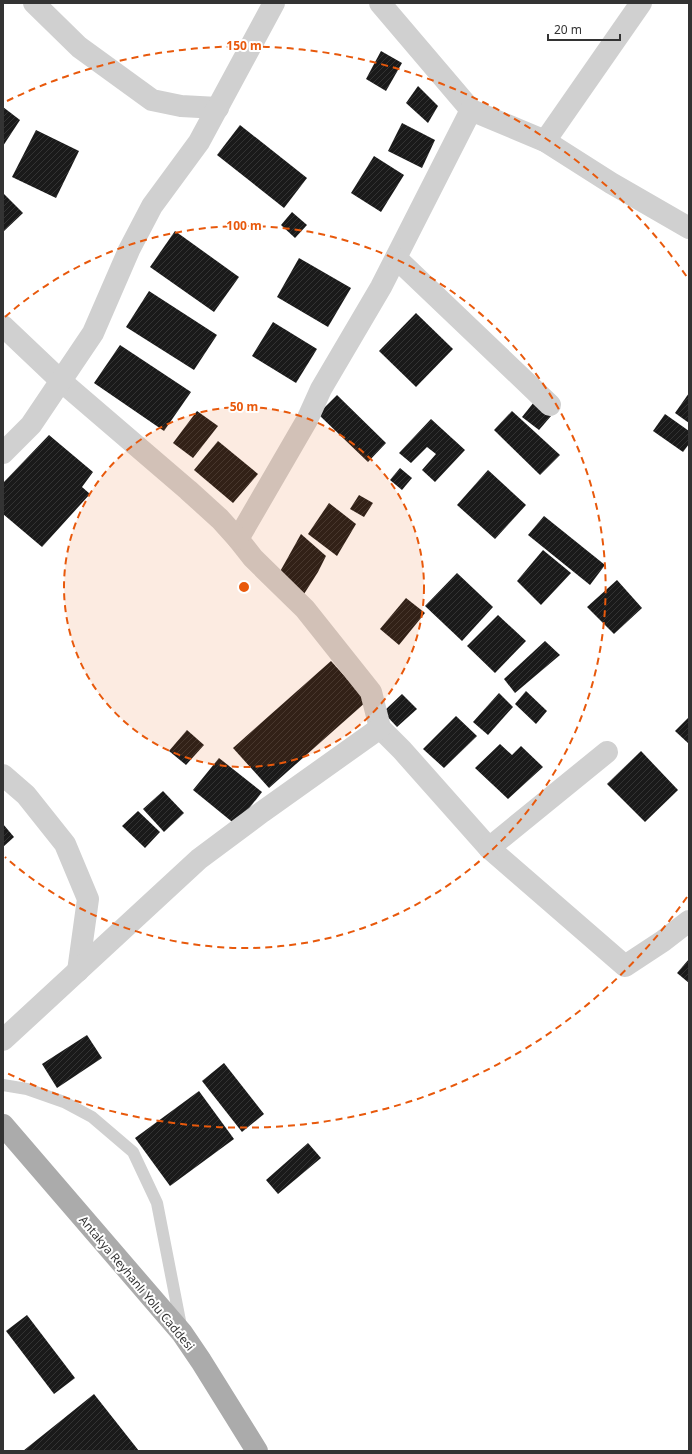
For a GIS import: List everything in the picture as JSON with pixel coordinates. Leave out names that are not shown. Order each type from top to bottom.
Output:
[{"type":"main road","name":"Antakya Reyhanlı Yolu Caddesi","points":[[3,1125],[182,1333],[202,1361],[257,1451]]},
{"type":"street","points":[[34,3],[79,47],[152,100],[180,106],[218,108]]},
{"type":"street","points":[[3,453],[31,426],[93,333],[129,250],[152,206],[199,142],[274,3]]},
{"type":"street","points":[[545,141],[641,3]]},
{"type":"street","points":[[385,5],[471,110],[545,141],[611,183],[689,228]]},
{"type":"street","points":[[238,538],[307,420],[321,389],[381,288],[471,110]]},
{"type":"street","points":[[396,258],[550,405]]},
{"type":"street","points":[[3,326],[61,381],[220,519],[238,538],[253,558],[305,609],[371,692],[380,728],[402,750],[490,848],[625,966],[663,941],[689,921]]},
{"type":"street","points":[[3,1040],[199,859],[380,728]]},
{"type":"street","points":[[490,848],[606,752]]},
{"type":"street","points":[[3,775],[26,795],[65,844],[88,899],[78,971]]},
{"type":"lane","points":[[3,1085],[27,1089],[64,1102],[92,1117],[133,1152],[157,1203],[182,1333]]},
{"type":"building","points":[[381,51],[402,63],[386,91],[366,79]]},
{"type":"building","points":[[418,86],[438,106],[428,123],[406,103]]},
{"type":"building","points":[[3,107],[20,120],[3,146]]},
{"type":"building","points":[[402,123],[435,140],[422,168],[388,151]]},
{"type":"building","points":[[240,125],[307,178],[284,208],[217,155]]},
{"type":"building","points":[[36,130],[79,151],[56,198],[12,177]]},
{"type":"building","points":[[374,156],[404,175],[381,212],[351,193]]},
{"type":"building","points":[[3,193],[23,213],[3,232]]},
{"type":"building","points":[[292,212],[307,225],[295,238],[281,225]]},
{"type":"building","points":[[175,231],[239,277],[214,312],[150,267]]},
{"type":"building","points":[[299,258],[351,288],[328,327],[277,297]]},
{"type":"building","points":[[149,291],[217,335],[194,370],[126,327]]},
{"type":"building","points":[[416,313],[453,349],[416,387],[379,351]]},
{"type":"building","points":[[273,322],[317,349],[296,383],[252,356]]},
{"type":"building","points":[[120,345],[191,392],[164,431],[94,383]]},
{"type":"building","points":[[689,393],[689,423],[675,413]]},
{"type":"building","points":[[337,395],[386,443],[368,462],[318,414]]},
{"type":"building","points":[[534,402],[551,416],[539,430],[522,417]]},
{"type":"building","points":[[197,411],[218,426],[193,458],[173,443]]},
{"type":"building","points":[[512,411],[560,455],[540,475],[494,430]]},
{"type":"building","points":[[665,414],[689,431],[689,444],[683,452],[653,431]]},
{"type":"building","points":[[431,419],[465,450],[435,482],[422,470],[436,454],[427,447],[411,463],[399,453]]},
{"type":"building","points":[[49,435],[93,472],[82,487],[90,494],[42,547],[3,514],[3,483]]},
{"type":"building","points":[[218,441],[258,474],[233,503],[194,470]]},
{"type":"building","points":[[400,468],[412,478],[402,490],[390,480]]},
{"type":"building","points":[[488,470],[526,505],[495,539],[457,505]]},
{"type":"building","points":[[359,495],[373,503],[364,517],[350,509]]},
{"type":"building","points":[[329,503],[356,524],[337,556],[308,534]]},
{"type":"building","points":[[544,516],[605,565],[590,585],[528,535]]},
{"type":"building","points":[[301,534],[326,556],[304,594],[277,577]]},
{"type":"building","points":[[543,550],[571,573],[541,605],[517,581]]},
{"type":"building","points":[[457,573],[493,607],[462,641],[425,606]]},
{"type":"building","points":[[617,580],[642,608],[614,634],[587,607]]},
{"type":"building","points":[[406,598],[425,613],[399,645],[380,629]]},
{"type":"building","points":[[498,615],[526,641],[495,673],[467,646]]},
{"type":"building","points":[[545,641],[560,655],[515,693],[504,679]]},
{"type":"building","points":[[331,661],[367,701],[269,788],[233,748]]},
{"type":"building","points":[[526,691],[547,711],[536,724],[515,704]]},
{"type":"building","points":[[499,693],[513,707],[488,735],[473,722]]},
{"type":"building","points":[[402,694],[417,709],[397,727],[383,712]]},
{"type":"building","points":[[456,716],[477,736],[444,768],[423,749]]},
{"type":"building","points":[[689,717],[689,744],[675,731]]},
{"type":"building","points":[[187,730],[204,745],[186,765],[169,751]]},
{"type":"building","points":[[500,744],[512,755],[521,746],[543,767],[508,799],[475,768]]},
{"type":"building","points":[[641,751],[678,790],[645,822],[607,784]]},
{"type":"building","points":[[219,758],[262,792],[236,825],[193,790]]},
{"type":"building","points":[[163,791],[184,813],[164,832],[143,809]]},
{"type":"building","points":[[138,811],[160,832],[145,848],[122,826]]},
{"type":"building","points":[[3,824],[14,837],[3,847]]},
{"type":"building","points":[[689,959],[689,983],[677,973]]},
{"type":"building","points":[[87,1035],[102,1058],[57,1088],[42,1064]]},
{"type":"building","points":[[224,1063],[264,1114],[242,1132],[202,1081]]},
{"type":"building","points":[[199,1091],[234,1139],[170,1186],[135,1138]]},
{"type":"building","points":[[308,1143],[321,1158],[278,1194],[266,1180]]},
{"type":"building","points":[[27,1315],[75,1378],[54,1394],[6,1331]]},
{"type":"building","points":[[94,1394],[139,1451],[23,1451],[63,1419]]}]
